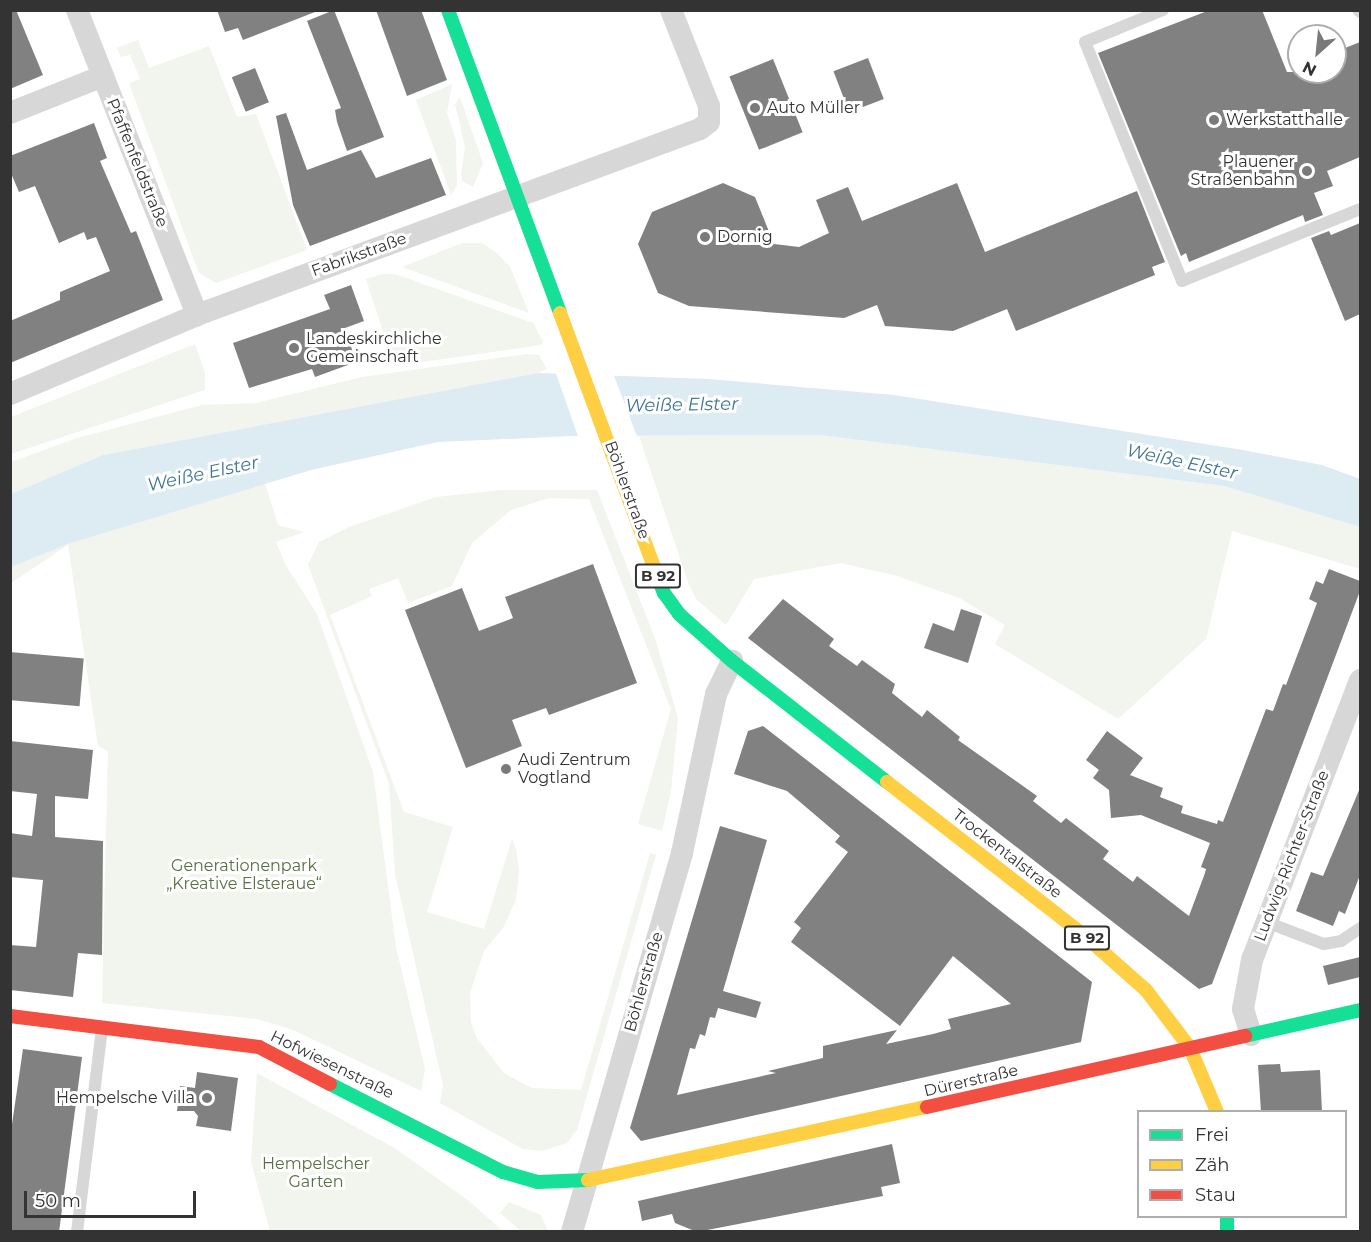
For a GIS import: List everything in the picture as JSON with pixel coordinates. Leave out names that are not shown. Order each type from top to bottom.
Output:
[{"type":"main road","name":"Böhlerstraße","points":[[448,10],[519,198],[571,346],[620,467],[664,593],[696,632],[732,661]]},
{"type":"main road","name":"Trockentalstraße","points":[[732,661],[1086,937],[1146,990],[1190,1048],[1216,1110]]},
{"type":"main road","name":"Dürerstraße","points":[[588,1180],[1360,1010]]},
{"type":"main road","name":"Hofwiesenstraße","points":[[10,1016],[259,1047],[520,1179],[588,1180]]},
{"type":"street","name":"Pfaffenfeldstraße","points":[[77,10],[197,315]]},
{"type":"street","name":"Fabrikstraße","points":[[10,394],[197,315],[519,198],[700,129],[709,122],[709,106],[671,10]]},
{"type":"street","points":[[10,113],[102,76]]},
{"type":"street","name":"Böhlerstraße","points":[[572,1232],[687,833],[716,694],[732,661]]},
{"type":"street","name":"Ludwig-Richter-Straße","points":[[1251,1035],[1243,1009],[1246,984],[1266,922],[1360,680]]},
{"type":"lane","points":[[1163,10],[1085,42],[1182,281],[1360,209]]},
{"type":"lane","points":[[1266,922],[1324,944],[1341,941],[1360,928]]},
{"type":"lane","points":[[77,1232],[102,1029]]},
{"type":"green space","points":[[138,40],[149,68],[209,46],[237,117],[256,114],[307,250],[216,283],[199,273],[129,83],[140,79],[130,55],[121,57],[117,48]]},
{"type":"green space","points":[[452,84],[447,113],[456,140],[457,185],[451,195],[416,100]]},
{"type":"green space","points":[[460,97],[483,163],[473,187],[462,181],[461,176],[465,147],[455,104]]},
{"type":"green space","points":[[462,243],[482,243],[498,254],[510,267],[529,313],[402,267]]},
{"type":"green space","points":[[382,274],[395,274],[533,323],[543,342],[541,345],[394,366],[366,279]]},
{"type":"green space","points":[[195,344],[205,373],[205,390],[11,454],[11,417]]},
{"type":"green space","points":[[527,354],[539,355],[547,369],[538,373],[103,455],[11,494],[11,462],[77,438],[202,405],[256,403],[362,377]]},
{"type":"green space","points":[[820,435],[1224,486],[1360,527],[1360,569],[1232,531],[1206,639],[1118,719],[995,644],[1005,625],[959,598],[897,576],[841,563],[754,579],[726,625],[697,600],[689,585],[639,436]]},
{"type":"green space","name":"Generationenpark „Kreative Elsteraue“","points":[[265,483],[278,525],[304,532],[276,542],[285,564],[317,614],[373,772],[396,947],[425,1069],[421,1091],[293,1030],[257,1019],[102,1003],[108,751],[98,746],[68,545],[11,583],[10,567],[68,544]]},
{"type":"green space","points":[[501,490],[597,490],[656,641],[678,718],[671,791],[662,831],[638,824],[671,709],[589,499],[549,498],[511,510],[472,543],[452,586],[408,603],[398,578],[369,589],[372,596],[330,615],[404,812],[453,827],[427,912],[484,929],[512,839],[516,849],[519,870],[516,900],[503,928],[484,951],[470,993],[471,1022],[476,1037],[504,1073],[532,1088],[581,1090],[650,853],[656,855],[577,1130],[567,1143],[542,1151],[523,1149],[440,1103],[443,1085],[395,874],[389,784],[308,565],[319,542],[349,527],[436,497]]},
{"type":"green space","name":"Hempelscher Garten","points":[[257,1073],[396,1149],[469,1201],[503,1231],[270,1231],[251,1162]]},
{"type":"green space","points":[[509,1202],[541,1215],[548,1231],[521,1231],[500,1213]]},
{"type":"water","name":"Weiße Elster","points":[[538,373],[708,379],[894,395],[1237,449],[1322,465],[1360,479],[1360,527],[1224,486],[820,435],[573,436],[438,442],[311,470],[68,544],[11,567],[11,494],[103,455]]},
{"type":"pier","points":[[555,371],[613,373],[638,439],[579,439]]},
{"type":"building","points":[[10,10],[16,10],[43,75],[10,89]]},
{"type":"building","points":[[217,10],[315,10],[315,12],[243,40],[238,28],[225,32]]},
{"type":"building","points":[[334,10],[384,137],[347,151],[335,110],[341,108],[307,21]]},
{"type":"building","points":[[376,10],[421,10],[447,80],[407,96]]},
{"type":"building","name":"Werkstatthalle","points":[[1210,10],[1262,10],[1287,72],[1287,84],[1347,84],[1347,47],[1360,42],[1360,157],[1327,171],[1333,186],[1314,193],[1323,215],[1305,222],[1303,215],[1189,262],[1186,253],[1181,256],[1098,53]]},
{"type":"building","points":[[868,58],[884,99],[849,112],[833,71]]},
{"type":"building","points":[[773,59],[803,132],[759,150],[729,77]]},
{"type":"building","points":[[255,68],[269,102],[246,112],[232,77]]},
{"type":"building","points":[[286,113],[307,170],[361,150],[376,178],[431,158],[446,195],[310,246],[293,205],[276,116]]},
{"type":"building","points":[[94,123],[107,158],[100,161],[131,233],[136,231],[163,300],[10,363],[10,321],[60,300],[60,292],[110,271],[96,237],[87,240],[84,232],[59,243],[35,186],[19,192],[10,171],[10,156]]},
{"type":"building","points":[[723,183],[755,197],[774,244],[799,247],[829,233],[816,200],[848,187],[862,221],[957,183],[985,252],[1137,191],[1165,262],[1152,267],[1155,275],[1016,331],[1007,309],[953,331],[885,326],[877,305],[844,318],[689,306],[658,293],[638,244],[652,212]]},
{"type":"building","points":[[1360,223],[1360,314],[1345,321],[1311,238],[1329,231],[1331,235]]},
{"type":"building","name":"Landeskirchliche Gemeinschaft","points":[[351,285],[364,321],[345,328],[356,362],[315,377],[312,369],[249,388],[233,343],[330,309],[324,295]]},
{"type":"building","points":[[593,564],[637,683],[549,715],[546,708],[512,720],[522,746],[466,768],[405,610],[462,588],[479,631],[513,618],[505,597]]},
{"type":"building","points":[[1329,569],[1360,581],[1360,591],[1212,984],[1199,989],[748,638],[783,599],[834,639],[829,646],[857,666],[862,660],[895,684],[892,693],[922,717],[927,710],[960,737],[958,740],[1037,796],[1033,801],[1061,823],[1066,818],[1109,851],[1103,859],[1133,882],[1137,876],[1189,916],[1205,873],[1206,869],[1201,867],[1210,843],[1141,815],[1111,818],[1109,790],[1093,778],[1099,770],[1086,760],[1107,731],[1143,758],[1130,775],[1163,788],[1160,797],[1183,806],[1181,813],[1217,824],[1218,820],[1223,822],[1266,709],[1273,711],[1283,684],[1286,685],[1317,603],[1309,599],[1316,581],[1323,584]]},
{"type":"building","points":[[961,609],[982,616],[968,663],[924,648],[933,623],[954,631]]},
{"type":"building","points":[[10,652],[84,658],[80,706],[10,700]]},
{"type":"building","points":[[763,726],[1092,982],[1081,1042],[641,1141],[630,1128],[720,826],[767,840],[723,991],[761,1002],[756,1018],[718,1008],[715,1018],[710,1017],[705,1036],[700,1034],[695,1049],[690,1048],[677,1095],[776,1073],[768,1071],[823,1058],[823,1046],[897,1030],[886,1044],[933,1034],[951,1029],[948,1019],[1011,1004],[953,956],[900,1026],[791,942],[801,928],[794,922],[848,852],[835,842],[840,836],[787,791],[734,774],[748,731]]},
{"type":"building","points":[[10,741],[93,750],[88,799],[55,796],[55,837],[103,841],[102,955],[78,953],[73,997],[10,990],[10,945],[36,947],[43,880],[10,877],[10,833],[32,836],[37,794],[10,791]]},
{"type":"building","points":[[1360,788],[1360,875],[1345,914],[1339,911],[1333,926],[1296,911],[1311,872],[1323,876]]},
{"type":"building","points":[[1360,957],[1360,977],[1328,985],[1323,966]]},
{"type":"building","points":[[23,1049],[82,1057],[59,1232],[10,1232],[10,1138]]},
{"type":"building","points":[[1280,1064],[1281,1072],[1320,1070],[1322,1110],[1261,1110],[1258,1065]]},
{"type":"building","name":"Hempelsche Villa","points":[[197,1072],[238,1078],[231,1131],[196,1126],[198,1116],[194,1111],[177,1111],[180,1086],[195,1088]]},
{"type":"building","points":[[892,1144],[900,1183],[881,1187],[883,1196],[697,1232],[675,1223],[672,1214],[642,1221],[638,1201]]},
{"type":"traffic: fast","points":[[448,10],[560,313]]},
{"type":"traffic: fast","points":[[655,570],[664,593],[679,614],[732,661],[887,782]]},
{"type":"traffic: fast","points":[[1245,1036],[1360,1010]]},
{"type":"traffic: fast","points":[[330,1084],[503,1172],[538,1182],[588,1180]]},
{"type":"traffic: fast","points":[[1227,1218],[1227,1232]]},
{"type":"traffic: slow","points":[[560,313],[655,570]]},
{"type":"traffic: slow","points":[[887,782],[1086,937],[1146,990],[1190,1048],[1216,1110]]},
{"type":"traffic: slow","points":[[588,1180],[927,1107]]},
{"type":"traffic: jam","points":[[10,1016],[259,1047],[330,1084]]},
{"type":"traffic: jam","points":[[927,1107],[1245,1036]]},
{"type":"place","name":"Auto Müller","points":[[755,108]]},
{"type":"place","name":"Werkstatthalle","points":[[1214,120]]},
{"type":"place","name":"Plauener Straßenbahn","points":[[1307,171]]},
{"type":"place","name":"Dornig","points":[[705,237]]},
{"type":"place","name":"Landeskirchliche Gemeinschaft","points":[[294,348]]},
{"type":"place","name":"Audi Zentrum Vogtland","points":[[506,769]]},
{"type":"place","name":"Hempelsche Villa","points":[[207,1098]]}]
